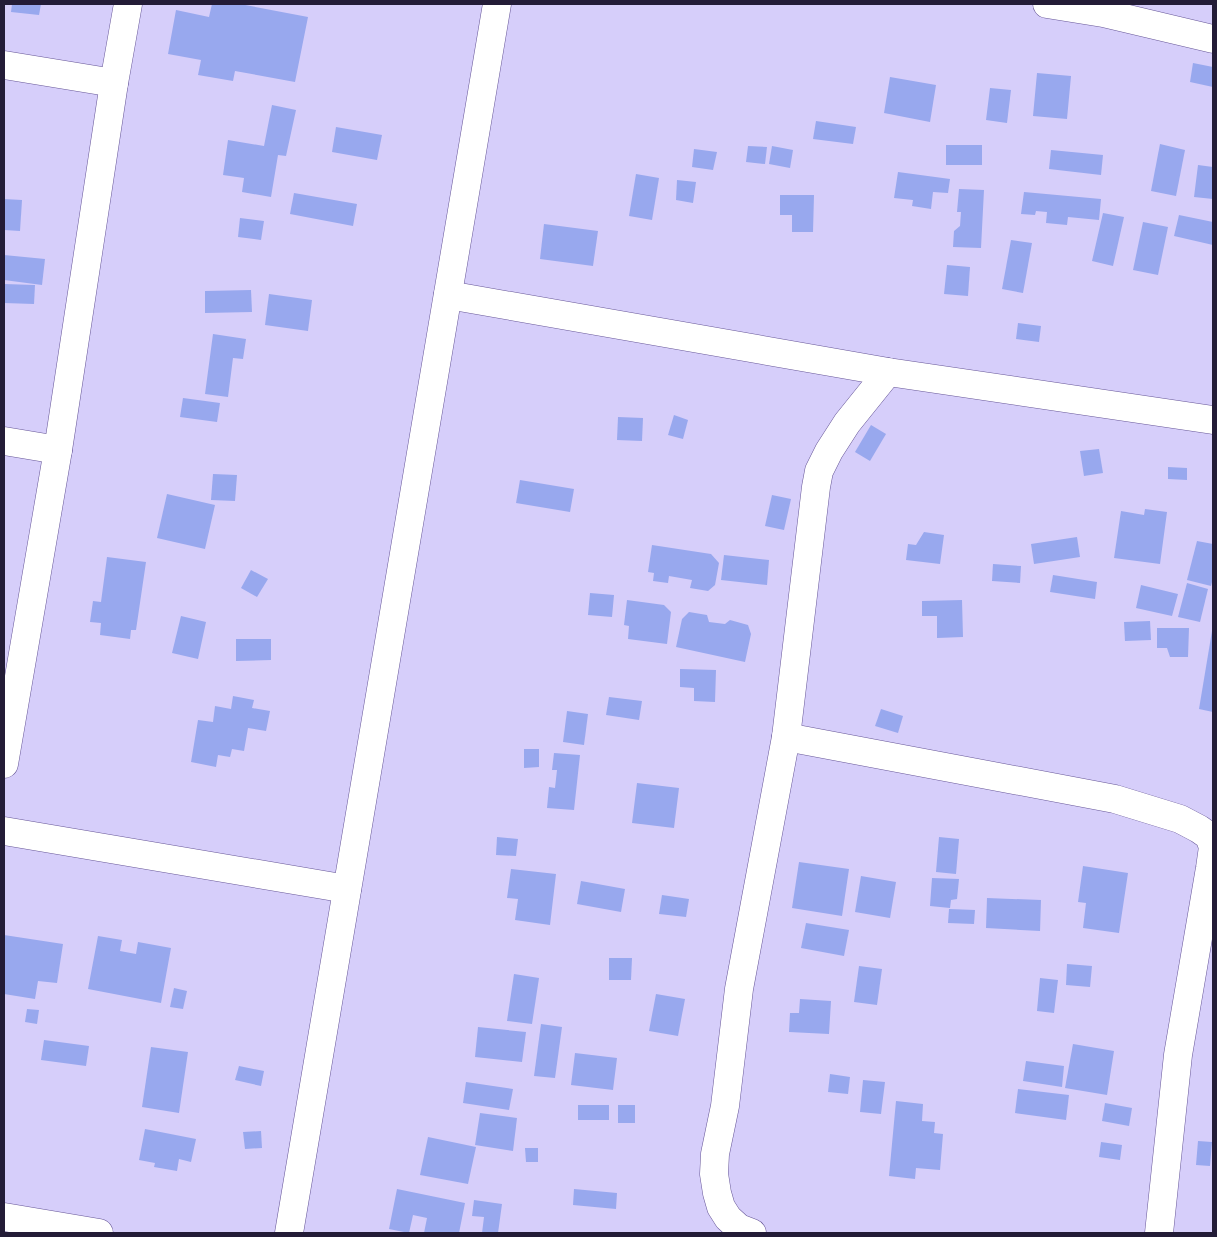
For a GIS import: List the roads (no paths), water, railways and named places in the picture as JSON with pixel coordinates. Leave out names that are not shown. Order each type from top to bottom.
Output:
[{"type":"street","points":[[4,764],[58,450],[114,83],[128,4]]},
{"type":"street","points":[[289,1233],[497,4]]},
{"type":"street","points":[[1047,4],[1103,13],[1213,39]]},
{"type":"street","points":[[4,65],[114,83]]},
{"type":"street","points":[[448,295],[888,372],[1213,420]]},
{"type":"street","points":[[752,1233],[739,1228],[728,1218],[721,1207],[714,1174],[715,1154],[725,1106],[739,989],[786,738],[816,487],[819,471],[829,450],[847,423],[888,372]]},
{"type":"street","points":[[4,441],[58,450]]},
{"type":"street","points":[[786,738],[1115,799],[1180,819],[1209,836],[1213,847],[1178,1055],[1159,1233]]},
{"type":"street","points":[[4,831],[347,889]]},
{"type":"street","points":[[4,1217],[99,1233]]}]
